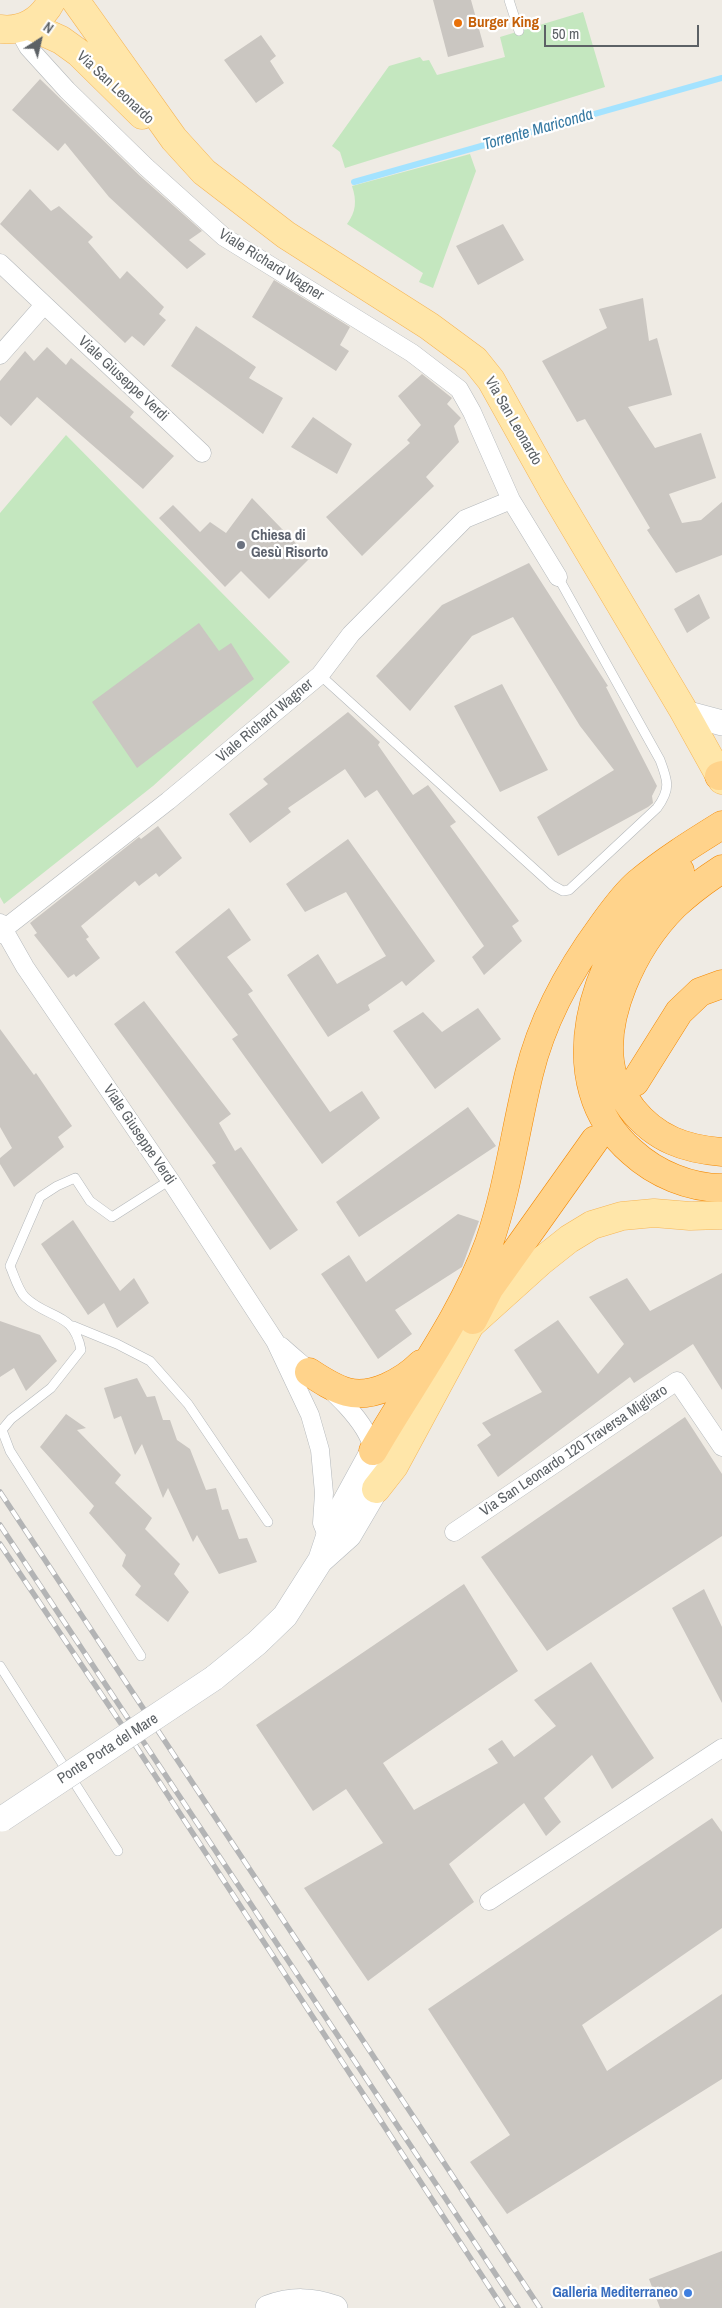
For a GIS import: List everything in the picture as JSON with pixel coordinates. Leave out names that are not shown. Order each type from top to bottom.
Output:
[{"type":"highway","points":[[721,831],[700,855],[657,890],[617,947],[599,982],[588,1024],[587,1064],[594,1094],[603,1117],[624,1146],[642,1162],[663,1173],[685,1182],[710,1188],[722,1188]]},
{"type":"highway","points":[[373,1451],[469,1290],[488,1244],[504,1194],[529,1073],[550,1011],[575,964],[617,905],[637,884],[670,858],[721,831]]},
{"type":"highway","points":[[722,869],[696,886],[668,913],[642,947],[624,982],[613,1015],[610,1051],[613,1076],[628,1089],[639,1117],[655,1131],[674,1142],[696,1150],[722,1152]]},
{"type":"highway","points":[[722,984],[700,992],[679,1012],[628,1089],[629,1114],[641,1134],[658,1151],[678,1164],[704,1172],[722,1173]]},
{"type":"highway","points":[[470,1325],[489,1289],[595,1140]]},
{"type":"highway","points":[[309,1372],[334,1388],[360,1394],[374,1391],[403,1379],[432,1352]]},
{"type":"main road","points":[[10,29],[39,18],[52,0]]},
{"type":"main road","name":"Via San Leonardo","points":[[75,0],[174,139],[210,177],[286,235],[429,326],[474,360],[491,380],[553,491],[685,713],[713,743],[721,777]]},
{"type":"main road","name":"Via San Leonardo","points":[[10,29],[61,40],[79,53],[133,108],[174,139]]},
{"type":"main road","points":[[685,713],[722,723]]},
{"type":"main road","points":[[320,1561],[348,1535],[376,1489],[394,1466],[470,1325],[540,1262],[569,1239],[592,1225],[622,1216],[638,1214],[722,1215]]},
{"type":"main road","points":[[373,1451],[376,1489]]},
{"type":"main road","points":[[320,1561],[332,1526],[373,1451]]},
{"type":"main road","name":"Ponte Porta del Mare","points":[[1,1820],[214,1678],[257,1643],[285,1616],[320,1561]]},
{"type":"main road","points":[[268,2308],[283,2302],[308,2300],[336,2308]]},
{"type":"street","name":"Viale Richard Wagner","points":[[10,29],[67,90],[146,167],[224,237],[412,353],[459,389],[472,412],[510,500],[558,577]]},
{"type":"street","name":"Viale Giuseppe Verdi","points":[[0,263],[202,453]]},
{"type":"street","points":[[0,355],[44,305]]},
{"type":"street","name":"Viale Richard Wagner","points":[[1,928],[168,801],[320,675],[351,634],[465,519],[510,500]]},
{"type":"street","name":"Viale Giuseppe Verdi","points":[[1,928],[25,967],[170,1180],[275,1341],[310,1415],[320,1450],[324,1493],[322,1523],[328,1538]]},
{"type":"street","name":"Viale Giuseppe Verdi","points":[[275,1341],[351,1411],[370,1437],[373,1451]]},
{"type":"street","name":"Via San Leonardo 120 Traversa Migliaro","points":[[454,1532],[677,1381],[722,1447]]},
{"type":"street","points":[[489,1901],[722,1748]]},
{"type":"lane","points":[[509,0],[519,31]]},
{"type":"lane","points":[[320,675],[552,885],[563,891],[569,890],[657,808],[668,785],[660,760],[558,577]]},
{"type":"lane","points":[[170,1180],[112,1217],[90,1201],[75,1178],[57,1186],[40,1197],[10,1266],[24,1296],[73,1326],[117,1344],[150,1361],[188,1404],[268,1522]]},
{"type":"lane","points":[[73,1326],[78,1336],[81,1350],[51,1388],[11,1419],[2,1430],[10,1451],[141,1656]]},
{"type":"lane","points":[[0,1666],[118,1851]]},
{"type":"green space","points":[[583,12],[605,87],[345,168],[340,152],[332,146],[389,66],[420,57],[423,61],[429,60],[437,75],[505,57],[500,37]]},
{"type":"green space","points":[[470,154],[476,171],[433,288],[419,282],[423,273],[347,224],[355,206],[352,186]]},
{"type":"green space","points":[[66,435],[290,662],[153,786],[4,904],[0,897],[0,513]]},
{"type":"building","name":"Burger King","points":[[433,0],[471,0],[484,47],[448,57]]},
{"type":"building","points":[[261,35],[276,56],[270,61],[284,83],[256,103],[224,60]]},
{"type":"building","points":[[40,79],[139,175],[202,231],[189,240],[206,254],[187,269],[109,197],[65,143],[58,151],[12,110]]},
{"type":"building","points":[[30,189],[51,211],[59,206],[93,237],[88,242],[120,279],[127,271],[164,307],[159,314],[166,320],[144,346],[132,336],[125,343],[0,224]]},
{"type":"building","points":[[503,224],[524,260],[478,285],[456,246]]},
{"type":"building","points":[[274,280],[350,327],[340,345],[349,351],[336,371],[252,317]]},
{"type":"building","points":[[643,298],[649,341],[657,338],[672,395],[628,407],[655,448],[701,433],[716,478],[669,494],[682,523],[701,520],[722,502],[722,555],[676,573],[647,530],[650,528],[585,419],[577,422],[542,361],[607,328],[599,309]]},
{"type":"building","points":[[196,326],[256,367],[249,378],[283,398],[263,434],[171,366]]},
{"type":"building","points":[[47,347],[66,365],[71,358],[134,412],[130,417],[174,456],[143,489],[37,397],[11,426],[0,416],[0,381],[25,351],[34,361]]},
{"type":"building","points":[[422,374],[452,398],[447,404],[461,418],[454,426],[459,442],[426,477],[434,486],[362,556],[326,517],[410,443],[407,440],[421,425],[398,396]]},
{"type":"building","points":[[313,417],[352,444],[337,474],[291,447]]},
{"type":"building","name":"Chiesa di Gesù Risorto","points":[[252,498],[310,558],[269,599],[241,571],[225,587],[159,518],[173,505],[200,532],[210,522],[226,533]]},
{"type":"building","points":[[529,563],[608,686],[606,687],[657,786],[652,796],[653,803],[648,807],[558,856],[537,817],[614,770],[580,726],[513,617],[472,636],[410,711],[376,676],[442,605]]},
{"type":"building","points":[[699,594],[710,618],[687,633],[674,609]]},
{"type":"building","points":[[199,623],[219,651],[231,643],[254,679],[137,768],[92,702]]},
{"type":"building","points":[[502,684],[548,770],[500,792],[454,706]]},
{"type":"building","points":[[348,712],[380,742],[378,745],[413,795],[428,785],[456,822],[450,826],[519,921],[512,926],[522,941],[484,975],[472,957],[484,946],[377,790],[365,798],[345,769],[288,808],[291,812],[250,843],[229,814],[268,784],[263,779]]},
{"type":"building","points":[[158,826],[182,858],[159,877],[156,873],[139,886],[135,881],[81,926],[89,937],[86,939],[100,958],[76,977],[74,974],[68,978],[34,935],[37,933],[30,923],[139,837],[141,839]]},
{"type":"building","points":[[348,839],[435,961],[406,986],[402,981],[368,1005],[370,1010],[328,1037],[287,975],[318,954],[337,984],[386,956],[346,892],[305,912],[286,884]]},
{"type":"building","points":[[229,908],[251,940],[227,957],[253,991],[248,994],[330,1112],[362,1091],[380,1118],[322,1164],[232,1039],[238,1035],[175,952]]},
{"type":"building","points":[[144,1001],[231,1114],[219,1123],[235,1151],[241,1147],[298,1230],[270,1250],[212,1165],[216,1163],[114,1024]]},
{"type":"building","points":[[478,1008],[501,1039],[435,1089],[393,1031],[423,1012],[442,1032]]},
{"type":"building","points":[[0,1029],[34,1075],[36,1073],[72,1126],[58,1137],[64,1147],[14,1187],[0,1164],[0,1158],[12,1148],[0,1127]]},
{"type":"building","points":[[468,1107],[496,1146],[359,1237],[336,1202]]},
{"type":"building","points":[[458,1214],[479,1221],[462,1267],[395,1310],[412,1334],[378,1359],[321,1274],[349,1255],[366,1282]]},
{"type":"building","points":[[73,1220],[120,1291],[134,1278],[149,1303],[117,1328],[104,1303],[88,1315],[41,1244]]},
{"type":"building","points":[[722,1273],[722,1390],[693,1344],[634,1383],[630,1377],[498,1477],[477,1445],[491,1435],[482,1423],[542,1392],[514,1350],[558,1320],[598,1374],[624,1344],[589,1297],[627,1278],[650,1311]]},
{"type":"building","points":[[0,1321],[40,1335],[57,1361],[26,1391],[14,1368],[0,1377]]},
{"type":"building","points":[[137,1378],[147,1397],[155,1396],[163,1420],[170,1420],[177,1440],[190,1449],[206,1490],[216,1488],[222,1510],[228,1509],[239,1539],[247,1538],[257,1562],[219,1574],[197,1535],[193,1542],[168,1488],[163,1498],[142,1444],[135,1455],[121,1416],[114,1419],[104,1388]]},
{"type":"building","points":[[66,1414],[86,1428],[77,1430],[121,1475],[115,1483],[152,1518],[145,1529],[180,1564],[174,1574],[189,1592],[168,1622],[135,1595],[141,1586],[122,1566],[126,1555],[89,1513],[94,1506],[40,1447]]},
{"type":"building","points":[[685,1417],[722,1474],[722,1536],[547,1651],[481,1557]]},
{"type":"building","points":[[464,1584],[518,1671],[383,1763],[414,1810],[498,1763],[488,1749],[502,1740],[514,1757],[556,1726],[534,1700],[591,1662],[654,1758],[612,1789],[592,1755],[544,1798],[561,1822],[546,1836],[524,1803],[449,1864],[474,1902],[368,1981],[304,1888],[383,1843],[346,1789],[313,1811],[256,1725]]},
{"type":"building","points":[[704,1589],[722,1627],[722,1703],[672,1608]]},
{"type":"building","points":[[712,1818],[722,1832],[722,1928],[582,2025],[607,2071],[722,1994],[722,2079],[507,2214],[470,2162],[510,2135],[428,2009]]},
{"type":"building","name":"Galleria Mediterraneo","points":[[722,2251],[722,2308],[660,2308],[649,2279]]},
{"type":"waterway","name":"Torrente Mariconda","points":[[354,182],[722,78]]},
{"type":"railway","points":[[0,1492],[540,2308]]},
{"type":"railway","points":[[0,1525],[518,2308]]},
{"type":"railway","points":[[0,1544],[124,1728],[503,2308]]},
{"type":"place","name":"Burger King","points":[[458,23]]},
{"type":"place","name":"Chiesa di Gesù Risorto","points":[[241,545]]},
{"type":"place","name":"Galleria Mediterraneo","points":[[688,2293]]}]
